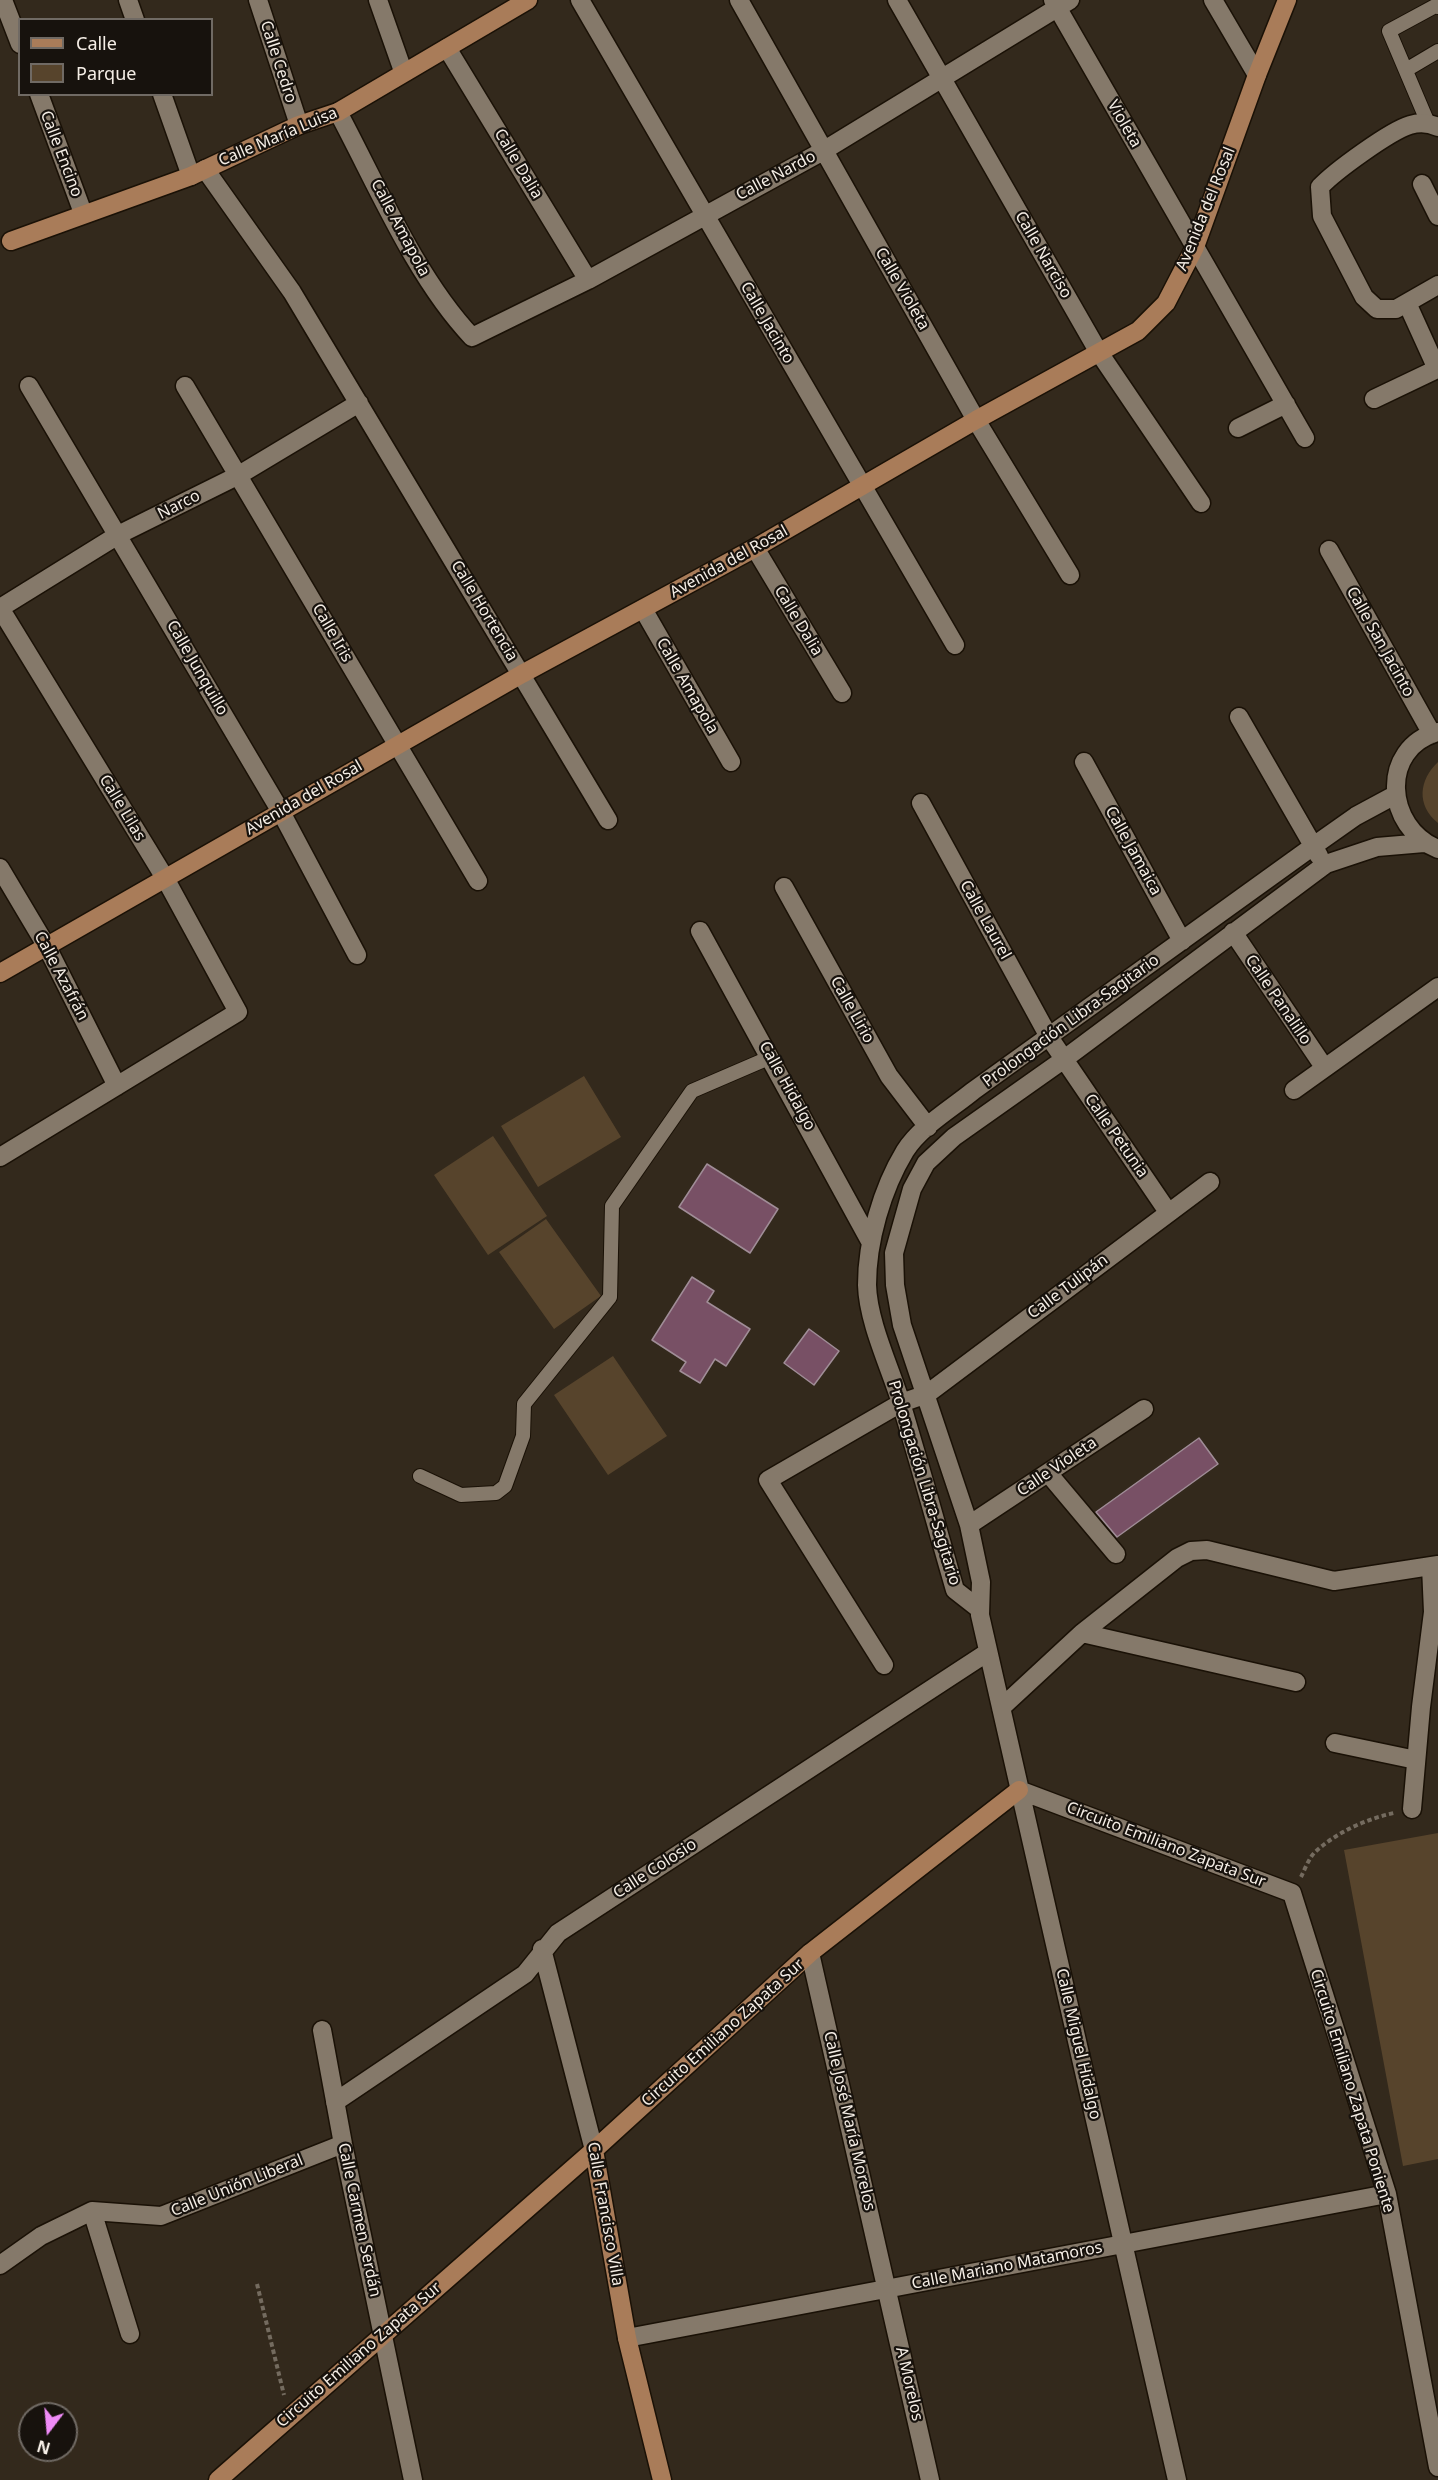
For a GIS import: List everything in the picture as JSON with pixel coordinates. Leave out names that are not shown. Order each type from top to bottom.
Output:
[{"type":"street","points":[[3,0],[18,39]]},
{"type":"street","points":[[128,0],[134,18]]},
{"type":"street","name":"Calle Cedro","points":[[258,0],[299,124]]},
{"type":"street","points":[[378,0],[404,71]]},
{"type":"street","name":"Calle Jacinto","points":[[579,0],[955,645]]},
{"type":"street","name":"Calle Violeta","points":[[739,0],[976,420],[1070,576]]},
{"type":"street","name":"Calle Narciso","points":[[897,0],[1098,351],[1201,503]]},
{"type":"street","points":[[1212,0],[1257,75]]},
{"type":"street","name":"Avenida del Rosal","points":[[0,973],[397,744],[755,548],[976,420],[1138,331],[1166,303],[1195,247],[1257,75],[1287,0]]},
{"type":"street","name":"Calle María Luisa","points":[[11,241],[198,172],[299,124],[338,112],[524,1]]},
{"type":"street","name":"Calle Nardo","points":[[472,337],[588,280],[823,151],[1060,3]]},
{"type":"street","name":"Violeta","points":[[1060,3],[1195,247],[1305,438]]},
{"type":"street","name":"Calle Dalia","points":[[447,48],[588,280]]},
{"type":"street","name":"Calle Encino","points":[[40,96],[83,213]]},
{"type":"street","points":[[163,96],[198,172],[292,292],[359,403]]},
{"type":"street","name":"Calle Amapola","points":[[338,112],[432,287],[452,316],[472,337]]},
{"type":"street","points":[[1433,125],[1409,125],[1335,171],[1320,187],[1322,216],[1364,297],[1377,309],[1396,309],[1438,285]]},
{"type":"street","points":[[1422,184],[1438,216]]},
{"type":"street","points":[[1374,399],[1437,369],[1407,303]]},
{"type":"street","name":"Calle Junquillo","points":[[29,386],[281,812],[357,955]]},
{"type":"street","name":"Calle Iris","points":[[185,386],[478,881]]},
{"type":"street","name":"Narco","points":[[0,608],[118,535],[239,475],[359,403]]},
{"type":"street","name":"Calle Hortencia","points":[[359,403],[608,820]]},
{"type":"street","points":[[1238,428],[1286,404]]},
{"type":"street","name":"Calle Dalia","points":[[755,548],[842,693]]},
{"type":"street","name":"Calle San Jacinto","points":[[1329,550],[1435,733]]},
{"type":"street","name":"Calle Lilas","points":[[0,608],[165,878],[238,1012],[117,1086]]},
{"type":"street","name":"Calle Amapola","points":[[643,609],[731,762]]},
{"type":"street","points":[[1239,717],[1312,847],[1326,864]]},
{"type":"street","points":[[1431,846],[1409,831],[1400,814],[1395,795],[1397,776],[1404,758],[1416,744],[1435,733]]},
{"type":"street","name":"Calle Jamaica","points":[[1084,762],[1182,941]]},
{"type":"street","name":"Prolongación Libra-Sagitario","points":[[978,1608],[955,1590],[901,1403],[877,1332],[867,1287],[871,1243],[890,1184],[906,1150],[928,1127],[1049,1037],[1356,816],[1395,795]]},
{"type":"street","name":"Calle Laurel","points":[[921,802],[1063,1060]]},
{"type":"street","name":"Prolongación Libra-Sagitario","points":[[978,1608],[981,1582],[969,1525],[902,1325],[895,1285],[894,1253],[912,1189],[926,1163],[954,1137],[1063,1060],[1326,864],[1377,847],[1431,846]]},
{"type":"street","name":"Calle Azafrán","points":[[0,868],[47,947],[117,1086]]},
{"type":"street","name":"Calle Lirio","points":[[784,887],[890,1076],[928,1127]]},
{"type":"street","name":"Calle Hidalgo","points":[[700,931],[871,1243]]},
{"type":"street","name":"Calle Panalillo","points":[[1233,932],[1324,1067]]},
{"type":"street","points":[[1294,1090],[1438,987]]},
{"type":"street","name":"Calle Petunia","points":[[1063,1060],[1168,1212]]},
{"type":"street","points":[[2,1151],[117,1086]]},
{"type":"street","name":"Calle Tulipán","points":[[884,1665],[768,1480],[901,1403],[927,1394],[1210,1182]]},
{"type":"street","name":"Calle Violeta","points":[[969,1525],[1144,1409]]},
{"type":"street","points":[[1048,1473],[1116,1554]]},
{"type":"street","points":[[1001,1708],[1082,1633],[1177,1558],[1191,1551],[1207,1550],[1334,1581],[1434,1566],[1433,1612],[1412,1809]]},
{"type":"street","name":"Calle Miguel Hidalgo","points":[[978,1608],[1125,2243],[1177,2480]]},
{"type":"street","points":[[1082,1633],[1296,1682]]},
{"type":"street","name":"Calle Colosio","points":[[335,2102],[525,1974],[542,1949],[558,1933],[988,1652]]},
{"type":"street","points":[[1335,1743],[1416,1760]]},
{"type":"street","name":"Circuito Emiliano Zapata Sur","points":[[218,2480],[594,2150],[810,1953],[1019,1790],[1292,1893]]},
{"type":"street","name":"Circuito Emiliano Zapata Poniente","points":[[1292,1893],[1387,2194],[1438,2466]]},
{"type":"street","name":"Calle Francisco Villa","points":[[542,1949],[594,2150],[627,2338],[662,2480]]},
{"type":"street","name":"Calle José María Morelos","points":[[810,1953],[887,2289]]},
{"type":"street","name":"Calle Carmen Serdán","points":[[322,2030],[343,2144],[413,2480]]},
{"type":"street","name":"Calle Unión Liberal","points":[[92,2211],[160,2216],[343,2144]]},
{"type":"street","name":"Calle Mariano Matamoros","points":[[627,2338],[1387,2194]]},
{"type":"street","points":[[0,2265],[41,2236],[92,2211],[130,2334]]},
{"type":"street","name":"A Morelos","points":[[887,2289],[930,2480]]},
{"type":"lane","points":[[1433,125],[1389,31],[1437,5],[1438,7]]},
{"type":"lane","points":[[1406,70],[1438,51]]},
{"type":"lane","points":[[420,1476],[461,1495],[496,1493],[505,1486],[523,1436],[524,1404],[610,1297],[612,1206],[692,1091],[771,1058]]},
{"type":"path","points":[[1292,1893],[1313,1853],[1368,1819],[1412,1809]]},
{"type":"path","points":[[256,2284],[290,2416]]},
{"type":"green space","points":[[1438,762],[1438,823],[1426,808],[1423,792],[1427,777]]},
{"type":"green space","points":[[584,1076],[621,1137],[538,1187],[501,1126]]},
{"type":"green space","points":[[493,1136],[547,1216],[488,1255],[434,1175]]},
{"type":"green space","points":[[546,1219],[601,1296],[554,1329],[499,1252]]},
{"type":"green space","points":[[613,1356],[667,1436],[608,1475],[554,1395]]},
{"type":"green space","points":[[1438,1833],[1438,2159],[1403,2166],[1344,1850]]},
{"type":"building","points":[[707,1164],[778,1209],[750,1253],[679,1207]]},
{"type":"building","points":[[692,1277],[714,1291],[707,1302],[750,1329],[726,1366],[715,1359],[700,1383],[680,1371],[686,1362],[652,1340]]},
{"type":"building","points":[[809,1329],[839,1351],[814,1385],[784,1363]]},
{"type":"building","points":[[1199,1438],[1218,1464],[1117,1537],[1096,1512]]}]
